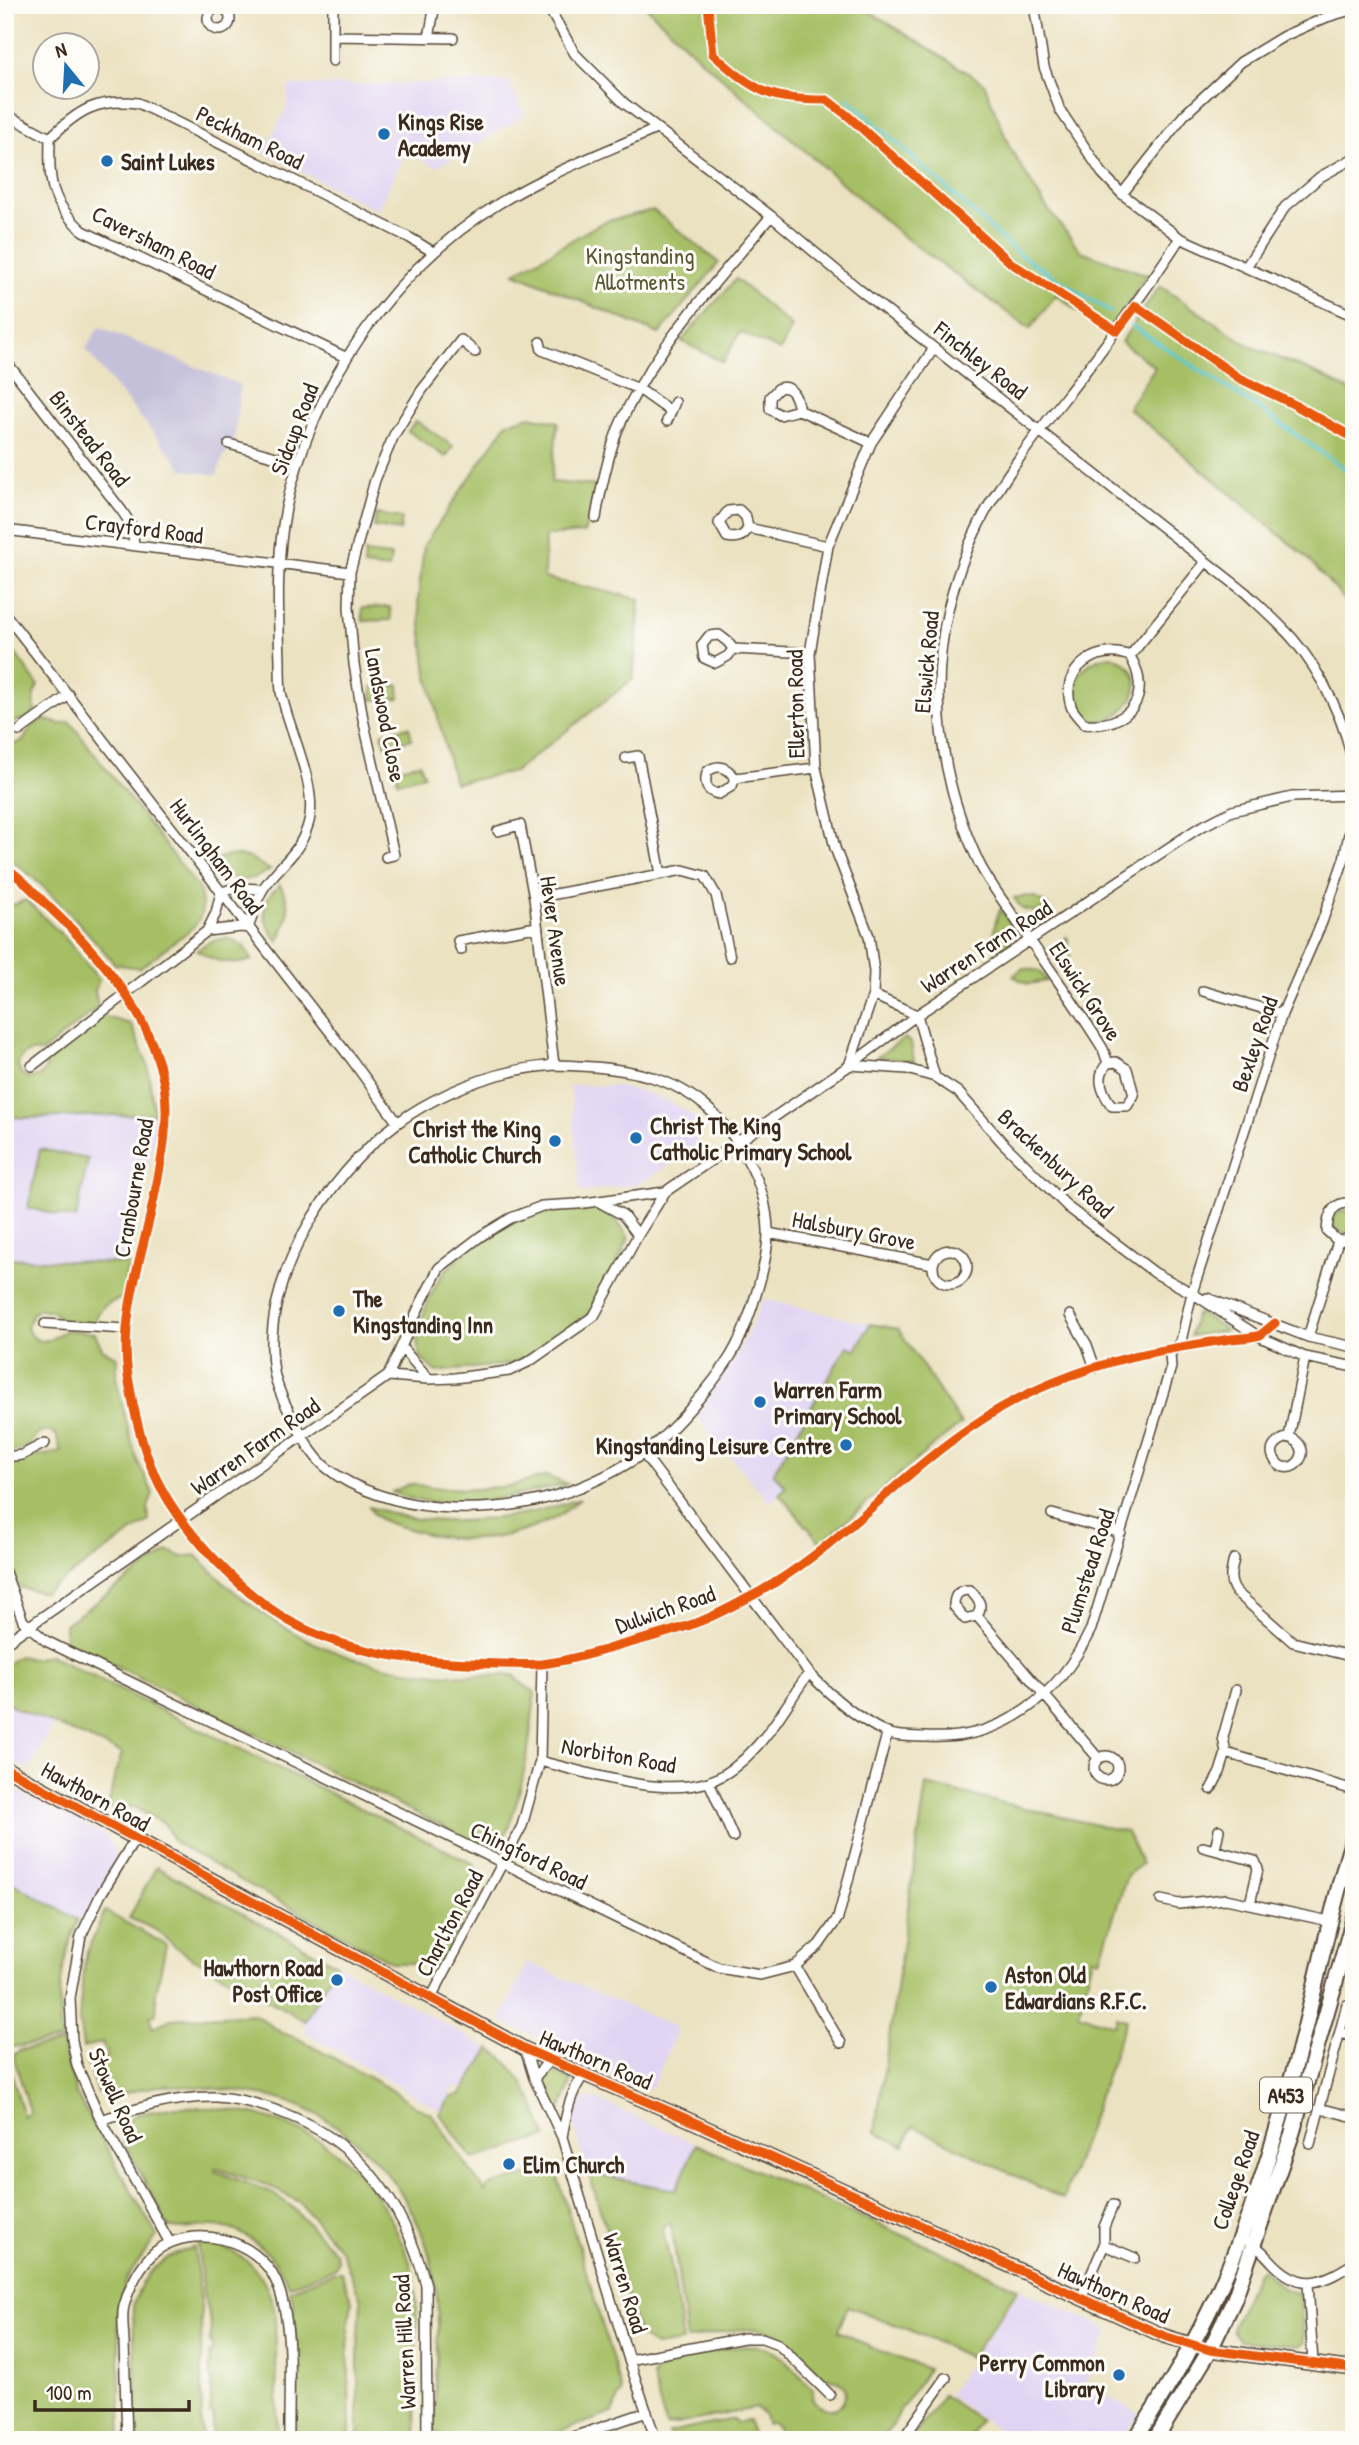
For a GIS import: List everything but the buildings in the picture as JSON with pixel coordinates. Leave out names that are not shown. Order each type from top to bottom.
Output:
[{"type":"main road","name":"College Road","points":[[1135,2440],[1191,2346],[1218,2292],[1268,2158],[1299,2050],[1329,1921],[1354,1835]]},
{"type":"main road","name":"College Road","points":[[1155,2440],[1210,2350],[1234,2300],[1292,2134],[1354,1917]]},
{"type":"street","points":[[333,5],[333,61]]},
{"type":"street","name":"Finchley Road","points":[[547,5],[575,54],[624,103],[771,216],[1246,593],[1294,640],[1336,708],[1347,738],[1354,771]]},
{"type":"street","points":[[1034,5],[1044,68],[1060,110],[1102,173],[1122,194],[1180,238],[1354,316]]},
{"type":"street","points":[[1122,194],[1184,115],[1241,62],[1284,36],[1327,17],[1354,9]]},
{"type":"street","points":[[429,38],[434,10]]},
{"type":"street","points":[[333,36],[453,38]]},
{"type":"street","name":"Peckham Road","points":[[50,138],[66,121],[90,106],[120,101],[138,103],[411,238],[433,252]]},
{"type":"street","points":[[5,114],[50,138]]},
{"type":"street","name":"Sidcup Road","points":[[248,928],[262,889],[294,855],[309,824],[310,792],[281,691],[279,565],[286,509],[298,463],[320,408],[345,357],[380,309],[433,252],[497,204],[558,171],[656,129]]},
{"type":"street","name":"Caversham Road","points":[[50,138],[49,179],[53,194],[68,217],[83,230],[345,357]]},
{"type":"street","points":[[1245,267],[1285,207],[1320,177],[1354,158]]},
{"type":"street","points":[[596,518],[618,431],[639,389],[675,333],[771,216]]},
{"type":"street","name":"Elswick Road","points":[[1030,941],[981,867],[961,819],[947,774],[939,724],[938,689],[944,628],[952,592],[980,521],[1040,430],[1136,306],[1180,238]]},
{"type":"street","name":"Landswood Close","points":[[386,857],[394,855],[363,719],[354,664],[349,607],[350,572],[375,480],[394,435],[422,390],[461,340],[475,352]]},
{"type":"street","points":[[540,342],[542,350],[639,389],[668,416],[675,402]]},
{"type":"street","name":"Ellerton Road","points":[[850,1065],[873,995],[874,972],[869,936],[835,848],[816,768],[810,653],[828,546],[871,443],[934,348]]},
{"type":"street","name":"Binstead Road","points":[[5,360],[122,511],[132,526],[134,545]]},
{"type":"street","points":[[799,410],[871,443]]},
{"type":"street","points":[[229,444],[298,463]]},
{"type":"street","points":[[748,528],[828,546]]},
{"type":"street","name":"Crayford Road","points":[[5,530],[279,565]]},
{"type":"street","points":[[1130,656],[1205,563]]},
{"type":"street","points":[[279,565],[350,572]]},
{"type":"street","name":"Hurlingham Road","points":[[5,614],[397,1122]]},
{"type":"street","points":[[733,649],[810,653]]},
{"type":"street","points":[[1119,652],[1130,656],[1142,686],[1138,701],[1131,710],[1121,716],[1099,725],[1084,724],[1072,710],[1068,692],[1069,682],[1075,671],[1085,659],[1095,656],[1119,652]]},
{"type":"street","points":[[19,731],[69,695]]},
{"type":"street","points":[[626,758],[638,756],[661,874]]},
{"type":"street","points":[[735,778],[816,768]]},
{"type":"street","name":"Warren Farm Road","points":[[388,1376],[429,1379],[509,1371],[523,1366],[594,1316],[665,1192],[850,1065],[917,1015],[1084,905],[1149,858],[1232,811],[1292,797],[1354,795]]},
{"type":"street","name":"Bexley Road","points":[[1192,1293],[1282,1014],[1322,922],[1339,871],[1354,809]]},
{"type":"street","name":"Hever Avenue","points":[[498,831],[520,825],[534,898],[554,1065]]},
{"type":"street","points":[[5,880],[9,870]]},
{"type":"street","name":"Cranbourne Road","points":[[9,870],[74,931],[125,993],[145,1024],[156,1051],[166,1104],[160,1163],[126,1329],[128,1374],[153,1471],[182,1519]]},
{"type":"street","points":[[534,898],[683,870],[705,876],[716,895],[730,957]]},
{"type":"street","points":[[207,931],[216,913],[221,892],[236,888],[262,889]]},
{"type":"street","points":[[461,950],[458,941],[536,927]]},
{"type":"street","points":[[32,1066],[207,931],[218,928],[248,928]]},
{"type":"street","name":"Elswick Grove","points":[[1030,941],[1093,1032],[1108,1063]]},
{"type":"street","points":[[1203,991],[1282,1014]]},
{"type":"street","points":[[873,995],[917,1015],[935,1077]]},
{"type":"street","name":"Elswick Grove","points":[[1116,1062],[1127,1069],[1134,1095],[1127,1106],[1112,1106],[1107,1101],[1100,1077],[1101,1070],[1108,1063],[1116,1062]]},
{"type":"street","points":[[554,1065],[586,1066],[642,1074],[664,1081],[706,1106],[723,1123],[752,1166],[761,1191],[768,1233],[756,1295],[731,1355],[691,1408],[643,1454],[569,1492],[528,1504],[496,1509],[464,1509],[424,1506],[387,1498],[361,1488],[325,1467],[302,1436],[283,1402],[275,1375],[273,1327],[278,1302],[295,1247],[311,1218],[336,1182],[397,1122],[452,1091],[509,1072],[554,1065]]},
{"type":"street","name":"Brackenbury Road","points":[[850,1065],[907,1069],[935,1077],[958,1092],[1002,1142],[1069,1208],[1155,1273],[1192,1293],[1258,1336],[1305,1357],[1354,1367]]},
{"type":"street","name":"Warren Farm Road","points":[[5,1643],[388,1376],[439,1268],[460,1251],[511,1218],[542,1206],[665,1192]]},
{"type":"street","points":[[598,1201],[623,1215],[638,1235]]},
{"type":"street","points":[[1338,1241],[1327,1231],[1328,1218],[1333,1207],[1343,1202],[1354,1203]]},
{"type":"street","name":"Halsbury Grove","points":[[768,1233],[933,1264]]},
{"type":"street","points":[[1338,1241],[1354,1238]]},
{"type":"street","points":[[1308,1337],[1338,1241]]},
{"type":"street","name":"Brackenbury Road","points":[[1192,1293],[1308,1337],[1354,1348]]},
{"type":"street","name":"Plumstead Road","points":[[643,1454],[809,1673],[831,1697],[887,1734],[944,1738],[974,1734],[1004,1723],[1044,1695],[1080,1651],[1091,1629],[1171,1367],[1170,1354],[1181,1341],[1192,1293]]},
{"type":"street","points":[[1070,1315],[1087,1345],[1095,1368]]},
{"type":"street","points":[[1175,1348],[1258,1336],[1275,1323]]},
{"type":"street","points":[[45,1324],[126,1329]]},
{"type":"street","points":[[401,1347],[429,1379]]},
{"type":"street","name":"Dulwich Road","points":[[182,1519],[205,1547],[258,1598],[291,1622],[332,1640],[415,1660],[475,1664],[542,1664],[597,1652],[698,1623],[751,1597],[791,1574],[839,1537],[923,1462],[983,1418],[1044,1388],[1095,1368],[1175,1348]]},
{"type":"street","points":[[1289,1437],[1305,1357]]},
{"type":"street","points":[[5,1457],[22,1455],[45,1443]]},
{"type":"street","points":[[1052,1514],[1121,1533]]},
{"type":"street","points":[[1234,1559],[1230,1575],[1231,1585],[1293,1642],[1354,1657]]},
{"type":"street","points":[[5,1572],[16,1605],[27,1626]]},
{"type":"street","points":[[977,1616],[1098,1758]]},
{"type":"street","name":"Chingford Road","points":[[27,1626],[46,1641],[719,1968],[760,1975],[795,1966],[820,1945],[838,1918],[887,1734]]},
{"type":"street","name":"Charlton Road","points":[[431,1998],[522,1826],[540,1761],[542,1664]]},
{"type":"street","name":"Norbiton Road","points":[[540,1761],[625,1781],[663,1786],[709,1782],[739,1763],[757,1746],[809,1673]]},
{"type":"street","points":[[1211,1789],[1226,1753],[1223,1737],[1236,1690]]},
{"type":"street","points":[[1226,1753],[1354,1790]]},
{"type":"street","name":"Hawthorn Road","points":[[5,1769],[525,2049],[1164,2336],[1210,2350],[1354,2369]]},
{"type":"street","points":[[709,1782],[733,1837]]},
{"type":"street","points":[[1215,1849],[1219,1830]]},
{"type":"street","name":"Stowell Road","points":[[135,1839],[81,1936],[70,1998],[72,2040],[77,2066],[101,2120],[170,2243]]},
{"type":"street","points":[[1203,1847],[1255,1861],[1258,1869],[1250,1904]]},
{"type":"street","points":[[1161,1900],[1179,1904],[1226,1899],[1329,1921]]},
{"type":"street","points":[[795,1966],[841,2043]]},
{"type":"street","points":[[1310,2144],[1347,2005]]},
{"type":"street","points":[[1341,2033],[1354,2037]]},
{"type":"street","name":"Warren Road","points":[[525,2049],[534,2078],[562,2137],[656,2440]]},
{"type":"street","points":[[534,2078],[550,2061]]},
{"type":"street","name":"Warren Road","points":[[562,2137],[568,2106],[584,2075]]},
{"type":"street","name":"Warren Hill Road","points":[[101,2120],[159,2102],[216,2097],[264,2106],[310,2124],[351,2152],[373,2174],[400,2214],[426,2285],[427,2440]]},
{"type":"street","points":[[1319,2108],[1354,2117]]},
{"type":"street","points":[[1081,2298],[1104,2245],[1104,2227],[1113,2205]]},
{"type":"street","points":[[127,2440],[123,2308],[135,2279],[156,2251],[170,2243],[195,2238],[226,2238],[253,2253],[275,2279],[287,2321],[289,2440]]},
{"type":"street","points":[[1239,2238],[1254,2244]]},
{"type":"street","name":"College Road","points":[[1254,2244],[1292,2278],[1308,2283]]},
{"type":"street","points":[[1104,2245],[1135,2258]]},
{"type":"street","points":[[1313,2364],[1308,2283],[1334,2275],[1354,2263]]},
{"type":"street","points":[[629,2360],[744,2338],[762,2338],[778,2344],[830,2395]]},
{"type":"street","points":[[902,2440],[946,2378]]},
{"type":"street","points":[[564,2440],[647,2412]]},
{"type":"shaded area","name":"Kings Rise Academy","points":[[509,81],[525,115],[437,167],[406,152],[377,210],[264,153],[287,107],[288,86]]},
{"type":"shaded area","points":[[99,327],[240,385],[234,447],[224,455],[217,475],[184,470],[103,372],[86,349]]},
{"type":"shaded area","name":"Christ The King Catholic Primary School","points":[[570,1085],[615,1086],[651,1094],[669,1102],[701,1123],[697,1147],[639,1184],[580,1192]]},
{"type":"shaded area","points":[[154,1114],[155,1131],[128,1264],[5,1258],[5,1116],[24,1118]]},
{"type":"shaded area","name":"Warren Farm Primary School","points":[[764,1299],[870,1324],[856,1350],[847,1346],[791,1441],[786,1488],[770,1503],[696,1416],[735,1358]]},
{"type":"shaded area","points":[[5,1698],[53,1724],[29,1770],[5,1759]]},
{"type":"shaded area","points":[[5,1785],[106,1835],[114,1848],[115,1861],[86,1917],[78,1920],[8,1882],[5,1887]]},
{"type":"shaded area","points":[[527,1962],[675,2027],[676,2034],[651,2089],[501,2021]]},
{"type":"shaded area","points":[[336,1964],[490,2049],[466,2091],[455,2086],[441,2111],[306,2033],[305,2021]]},
{"type":"shaded area","points":[[594,2098],[696,2144],[676,2190],[589,2174],[571,2116],[575,2107],[584,2099]]},
{"type":"shaded area","points":[[1020,2289],[1110,2330],[1085,2383],[1139,2414],[1122,2440],[1012,2440],[948,2395]]},
{"type":"green space","points":[[644,5],[859,5],[984,83],[1010,148],[1044,204],[1081,251],[1147,275],[1109,334],[1056,295],[1030,329],[900,234],[699,58]]},
{"type":"green space","name":"Kingstanding Allotments","points":[[653,210],[719,263],[659,334],[515,273],[603,222]]},
{"type":"green space","name":"Kingstanding Allotments","points":[[736,279],[792,327],[780,351],[740,332],[723,362],[681,341]]},
{"type":"green space","points":[[1160,286],[1250,346],[1322,376],[1354,393],[1354,610],[1305,556],[1128,408],[1155,367],[1121,342]]},
{"type":"green space","points":[[530,416],[558,422],[551,482],[598,486],[584,533],[545,536],[544,578],[640,599],[633,679],[514,772],[454,783],[427,673],[418,600],[424,545],[507,423]]},
{"type":"green space","points":[[416,421],[453,446],[446,457],[408,431]]},
{"type":"green space","points":[[376,514],[402,518],[400,531],[374,527]]},
{"type":"green space","points":[[365,553],[391,556],[389,569],[364,566]]},
{"type":"green space","points":[[390,607],[391,620],[363,621],[362,608]]},
{"type":"green space","points":[[5,639],[38,685],[34,694],[35,711],[25,719],[6,727],[5,732]]},
{"type":"green space","points":[[1111,656],[1129,667],[1136,680],[1134,694],[1126,707],[1113,717],[1099,721],[1086,718],[1076,706],[1073,697],[1076,680],[1086,667]]},
{"type":"green space","points":[[399,685],[400,698],[372,700],[372,687]]},
{"type":"green space","points":[[43,719],[60,724],[70,722],[199,889],[202,900],[201,916],[193,928],[139,968],[115,964],[49,892],[5,857],[5,732],[14,744],[23,741],[31,727]]},
{"type":"green space","points":[[409,727],[412,739],[386,746],[382,733]]},
{"type":"green space","points":[[420,763],[424,775],[398,782],[395,769]]},
{"type":"green space","points":[[235,855],[248,857],[270,870],[254,878],[239,880],[225,873],[213,859]]},
{"type":"green space","points":[[280,885],[287,900],[288,914],[278,942],[268,927],[264,913],[268,899]]},
{"type":"green space","points":[[1034,897],[1048,906],[1037,913],[1022,909],[1014,898]]},
{"type":"green space","points":[[26,900],[67,940],[99,980],[95,991],[98,1007],[42,1052],[24,1054],[18,1064],[20,1072],[31,1078],[39,1077],[45,1070],[47,1060],[102,1016],[131,1024],[148,1066],[154,1114],[24,1118],[5,1116],[5,908]]},
{"type":"green space","points":[[1000,910],[1012,931],[1010,942],[1002,953],[994,932]]},
{"type":"green space","points":[[1067,937],[1070,956],[1062,970],[1055,957],[1059,944]]},
{"type":"green space","points":[[227,938],[243,945],[252,960],[223,962],[197,950],[211,941]]},
{"type":"green space","points":[[1023,968],[1039,971],[1047,981],[1028,984],[1013,976]]},
{"type":"green space","points":[[905,1038],[911,1043],[914,1061],[877,1057]]},
{"type":"green space","points":[[40,1149],[88,1159],[76,1219],[28,1208]]},
{"type":"green space","points":[[593,1207],[616,1220],[629,1238],[602,1295],[589,1314],[530,1355],[510,1364],[436,1372],[424,1361],[418,1343],[421,1320],[442,1275],[455,1261],[488,1236],[524,1218],[553,1211]]},
{"type":"green space","points":[[1344,1211],[1352,1214],[1355,1222],[1352,1230],[1344,1233],[1336,1230],[1333,1222],[1336,1214]]},
{"type":"green space","points":[[5,1258],[128,1264],[123,1298],[104,1306],[95,1323],[63,1321],[52,1311],[39,1309],[32,1314],[27,1328],[39,1341],[49,1340],[66,1330],[95,1333],[102,1349],[116,1356],[116,1377],[127,1425],[137,1460],[153,1493],[148,1508],[149,1521],[44,1593],[16,1584],[5,1544],[5,1462],[61,1452],[56,1434],[44,1432],[23,1449],[5,1452]]},
{"type":"green space","points":[[1199,1313],[1225,1331],[1190,1336],[1195,1316]]},
{"type":"green space","points":[[870,1324],[898,1329],[961,1424],[821,1543],[779,1494],[786,1487],[773,1473],[847,1346],[856,1350]]},
{"type":"green space","points":[[546,1476],[567,1484],[479,1502],[434,1503],[392,1492],[409,1484],[476,1489],[511,1486]]},
{"type":"green space","points":[[580,1499],[557,1517],[535,1527],[480,1539],[442,1537],[394,1525],[376,1516],[369,1507],[411,1518],[459,1521],[520,1515]]},
{"type":"green space","points":[[169,1551],[182,1557],[196,1555],[230,1588],[266,1616],[302,1637],[340,1654],[380,1665],[422,1672],[466,1676],[514,1675],[535,1692],[525,1766],[505,1837],[481,1845],[65,1641],[65,1624]]},
{"type":"green space","points":[[49,1655],[474,1864],[480,1888],[438,1968],[425,1963],[393,1963],[174,1842],[165,1824],[134,1807],[108,1808],[122,1753],[13,1707],[5,1698],[5,1665],[19,1656],[34,1659]]},
{"type":"green space","name":"Aston Old Edwardians R.F.C.","points":[[926,1785],[1127,1832],[1142,1864],[1127,1875],[1100,1959],[1093,1957],[1079,2014],[1114,2025],[1116,2017],[1126,2020],[1063,2199],[913,2126],[904,2146],[875,2132]]},
{"type":"green space","points":[[156,1867],[336,1964],[305,2021],[182,1952],[156,1930],[129,1918]]},
{"type":"green space","points":[[9,1881],[78,1920],[68,1949],[60,1994],[62,2040],[5,2048],[5,1887]]},
{"type":"green space","points":[[105,1911],[166,1945],[155,1998],[156,2014],[150,2015],[152,2028],[171,2019],[254,2014],[282,2033],[295,2037],[431,2113],[485,2192],[488,2186],[555,2168],[621,2387],[622,2392],[612,2413],[537,2440],[447,2440],[434,2430],[438,2314],[434,2276],[426,2244],[413,2213],[395,2184],[373,2157],[347,2134],[319,2115],[288,2102],[255,2094],[184,2086],[154,2087],[116,2095],[98,2092],[87,2063],[107,2057],[102,2042],[83,2048],[79,2020],[87,1952]]},
{"type":"green space","points":[[62,2043],[76,2094],[157,2236],[127,2278],[118,2308],[121,2440],[5,2440],[5,2060],[8,2061],[24,2117],[30,2112],[13,2055],[20,2050]]},
{"type":"green space","points":[[490,2049],[510,2066],[526,2087],[546,2137],[473,2159],[440,2114],[450,2098],[461,2094]]},
{"type":"green space","points":[[549,2070],[572,2080],[560,2113],[556,2112],[545,2090],[545,2074]]},
{"type":"green space","points":[[177,2107],[246,2113],[277,2121],[307,2134],[334,2150],[358,2172],[378,2198],[407,2254],[414,2278],[417,2316],[416,2440],[358,2440],[361,2300],[341,2250],[299,2202],[267,2185],[215,2168],[215,2171],[270,2192],[291,2206],[335,2252],[338,2261],[335,2268],[289,2286],[268,2254],[237,2232],[213,2226],[180,2229],[169,2227],[123,2141],[129,2129],[129,2120],[137,2114]]},
{"type":"green space","points":[[696,2144],[957,2259],[1018,2289],[971,2358],[848,2306],[838,2331],[875,2349],[928,2369],[893,2425],[880,2440],[783,2440],[776,2426],[771,2422],[766,2424],[764,2414],[756,2408],[666,2426],[652,2377],[660,2363],[718,2350],[749,2347],[773,2351],[813,2389],[812,2398],[825,2408],[839,2407],[846,2391],[841,2383],[821,2375],[787,2341],[772,2332],[736,2330],[687,2339],[671,2223],[662,2226],[683,2342],[655,2346],[639,2336],[589,2174],[676,2190]]},
{"type":"green space","points":[[198,2245],[227,2249],[239,2255],[258,2273],[271,2298],[275,2312],[278,2440],[211,2440],[214,2414],[210,2414],[211,2327],[203,2292]]},
{"type":"green space","points":[[194,2247],[201,2302],[202,2440],[137,2440],[133,2306],[142,2283],[154,2268],[169,2257]]},
{"type":"green space","points":[[1262,2269],[1283,2288],[1300,2295],[1304,2342],[1299,2346],[1240,2341],[1232,2330],[1256,2274]]},
{"type":"green space","points":[[334,2272],[341,2272],[352,2301],[348,2329],[350,2440],[297,2440],[294,2305],[290,2290]]},
{"type":"green space","points":[[943,2395],[980,2420],[968,2440],[911,2440]]},
{"type":"green space","points":[[733,2419],[737,2423],[749,2421],[753,2440],[671,2440],[669,2433]]},
{"type":"waterway","points":[[848,98],[1016,252],[1110,312]]},
{"type":"waterway","points":[[1132,326],[1255,406],[1354,475]]},
{"type":"cycle path","points":[[708,5],[713,54],[728,67],[764,91],[791,98],[827,100],[1011,263],[1117,331],[1136,306],[1239,378],[1354,438]]},
{"type":"cycle path","points":[[5,867],[23,881],[87,945],[121,987],[148,1034],[164,1085],[166,1117],[163,1149],[132,1293],[126,1355],[132,1400],[153,1471],[163,1492],[193,1535],[231,1576],[251,1594],[291,1622],[340,1643],[420,1660],[536,1664],[574,1658],[700,1622],[778,1581],[808,1560],[950,1442],[1016,1400],[1074,1374],[1114,1361],[1170,1349],[1257,1336],[1275,1323]]},
{"type":"cycle path","points":[[5,1768],[525,2049],[687,2119],[1164,2336],[1210,2350],[1354,2369]]},
{"type":"place","name":"Kings Rise Academy","points":[[384,134]]},
{"type":"place","name":"Saint Lukes","points":[[107,161]]},
{"type":"place","name":"Christ The King Catholic Primary School","points":[[636,1138]]},
{"type":"place","name":"Christ the King Catholic Church","points":[[555,1141]]},
{"type":"place","name":"The Kingstanding Inn","points":[[339,1311]]},
{"type":"place","name":"Warren Farm Primary School","points":[[760,1402]]},
{"type":"place","name":"Kingstanding Leisure Centre","points":[[846,1445]]},
{"type":"place","name":"Hawthorn Road Post Office","points":[[337,1980]]},
{"type":"place","name":"Aston Old Edwardians R.F.C.","points":[[991,1987]]},
{"type":"place","name":"Elim Church","points":[[509,2164]]},
{"type":"place","name":"Perry Common Library","points":[[1119,2375]]}]
